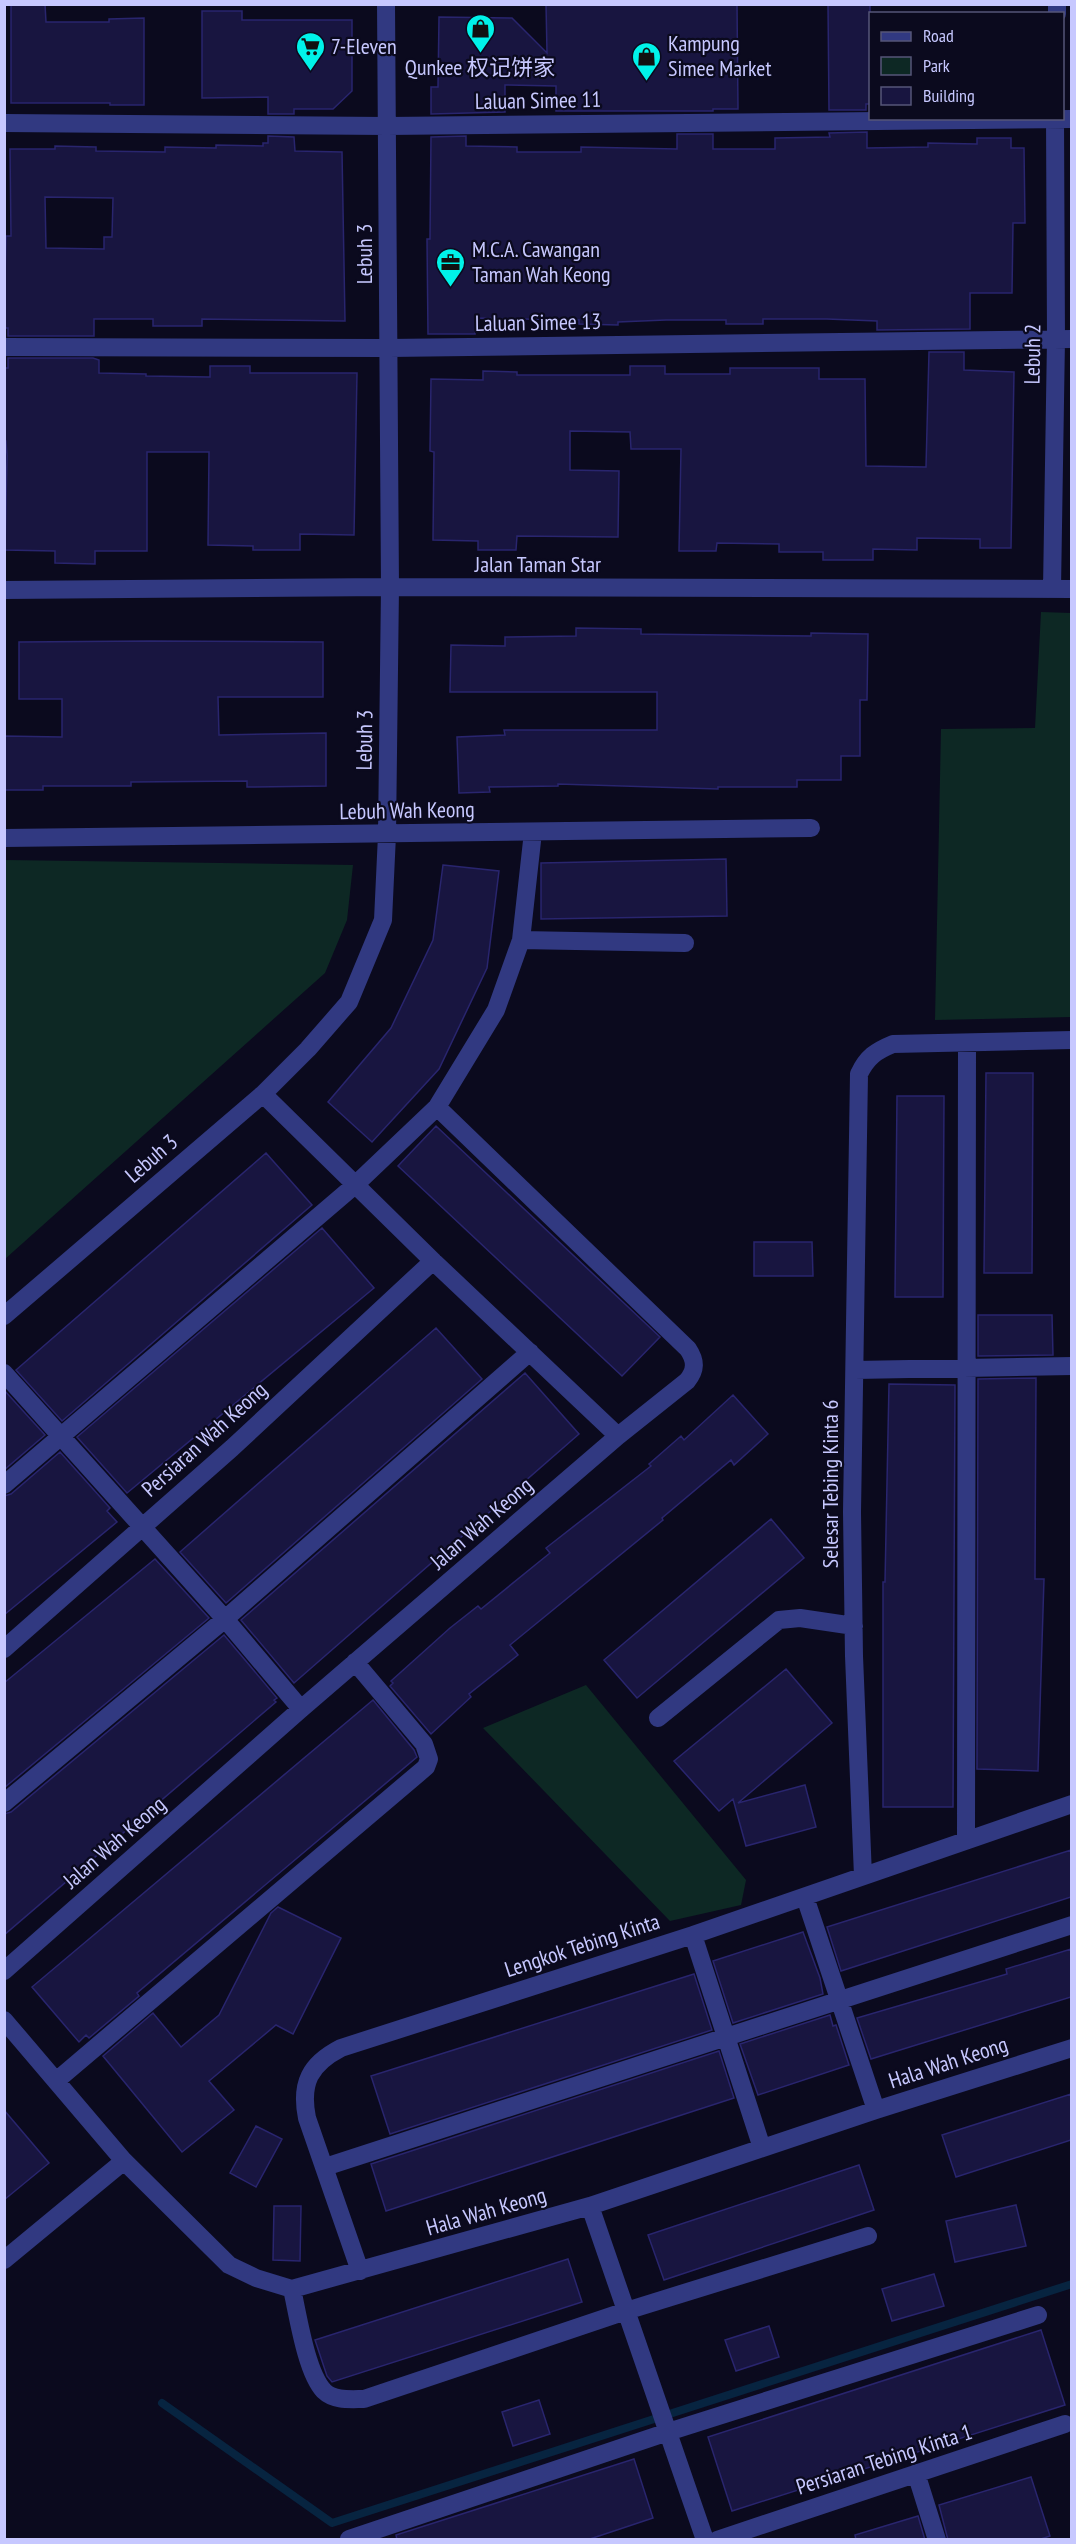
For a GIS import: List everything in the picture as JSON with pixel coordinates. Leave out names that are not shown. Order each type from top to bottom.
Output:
[{"type":"street","name":"Lebuh 3","points":[[4,1316],[263,1094],[308,1049],[349,1002],[383,920],[387,835],[390,587],[386,4]]},
{"type":"street","name":"Laluan Simee 11","points":[[4,123],[387,126],[960,120]]},
{"type":"street","name":"Lebuh 2","points":[[1052,589],[1064,339],[1055,120]]},
{"type":"street","name":"Laluan Simee 13","points":[[4,347],[388,348],[1064,339]]},
{"type":"street","name":"Jalan Taman Star","points":[[4,590],[390,587],[1071,589]]},
{"type":"street","name":"Lebuh Wah Keong","points":[[4,838],[811,828]]},
{"type":"street","points":[[4,1485],[355,1185],[437,1107],[495,1010],[521,940],[533,832]]},
{"type":"street","points":[[521,940],[686,943]]},
{"type":"street","name":"Selesar Tebing Kinta 6","points":[[863,1876],[852,1512],[859,1074],[866,1061],[876,1051],[893,1044],[1071,1040]]},
{"type":"street","points":[[966,1840],[967,1042]]},
{"type":"street","points":[[263,1094],[433,1261],[618,1436]]},
{"type":"street","name":"Jalan Wah Keong","points":[[4,1971],[355,1662],[618,1436],[687,1381],[692,1374],[695,1365],[688,1349],[437,1107]]},
{"type":"street","name":"Persiaran Wah Keong","points":[[4,1648],[232,1448],[433,1261]]},
{"type":"street","points":[[4,1803],[225,1619],[531,1352]]},
{"type":"street","points":[[855,1370],[1071,1366]]},
{"type":"street","points":[[4,1373],[225,1619],[301,1709]]},
{"type":"street","points":[[658,1718],[779,1620],[800,1618],[854,1626]]},
{"type":"street","points":[[56,2081],[426,1767],[429,1760],[424,1744],[355,1662]]},
{"type":"street","name":"Lengkok Tebing Kinta","points":[[360,2271],[307,2118],[304,2101],[306,2084],[314,2068],[326,2056],[341,2048],[806,1897],[1071,1804]]},
{"type":"street","points":[[806,1897],[876,2110]]},
{"type":"street","points":[[325,2167],[1071,1924]]},
{"type":"street","points":[[693,1935],[762,2148]]},
{"type":"street","points":[[4,2020],[124,2161],[229,2265],[256,2278],[292,2289],[310,2364],[324,2391],[341,2399],[364,2399],[626,2312],[868,2236]]},
{"type":"street","name":"Hala Wah Keong","points":[[292,2289],[590,2206],[876,2110],[1071,2048]]},
{"type":"street","points":[[4,2260],[124,2161]]},
{"type":"street","points":[[590,2206],[705,2540]]},
{"type":"street","points":[[349,2539],[668,2430],[1038,2315]]},
{"type":"street","name":"Persiaran Tebing Kinta 1","points":[[717,2540],[1065,2424]]},
{"type":"street","points":[[916,2474],[937,2540]]},
{"type":"green space","points":[[1041,612],[1071,613],[1071,1017],[935,1020],[941,729],[1035,728]]},
{"type":"green space","points":[[5,860],[353,865],[347,920],[325,973],[5,1259]]},
{"type":"green space","points":[[586,1685],[746,1880],[741,1905],[670,1921],[483,1728]]},
{"type":"building","points":[[11,4],[45,4],[46,22],[109,22],[109,19],[144,18],[144,105],[11,103]]},
{"type":"building","name":"Kampung Simee Market","points":[[546,4],[737,4],[738,109],[556,111],[556,86],[505,85],[505,112],[431,114],[431,87],[438,87],[439,17],[512,18],[547,53]]},
{"type":"building","points":[[828,4],[870,4],[869,104],[866,104],[866,110],[829,110]]},
{"type":"building","points":[[202,11],[242,11],[242,20],[352,20],[352,91],[333,109],[294,109],[294,114],[268,114],[268,97],[202,98]]},
{"type":"building","points":[[867,132],[867,148],[928,147],[928,143],[977,144],[977,138],[1011,138],[1011,148],[1024,148],[1025,223],[1013,223],[1012,293],[970,293],[970,329],[877,330],[877,321],[827,319],[763,319],[763,324],[726,324],[726,320],[666,320],[618,322],[618,325],[579,324],[579,320],[475,318],[475,334],[428,334],[427,239],[430,239],[431,137],[466,136],[466,146],[517,147],[517,152],[581,152],[581,147],[677,149],[677,134],[713,134],[713,149],[775,149],[775,138],[830,137],[829,133]]},
{"type":"building","points":[[268,136],[294,137],[295,151],[342,152],[345,321],[202,319],[202,326],[153,326],[153,319],[94,319],[94,336],[8,336],[8,328],[4,328],[4,321],[6,236],[11,236],[10,149],[55,149],[55,146],[96,147],[96,151],[165,152],[165,147],[216,148],[216,145],[263,146],[263,143],[268,143]],"holes":[[[45,197],[113,198],[112,237],[104,237],[104,249],[46,248]]]},
{"type":"building","points":[[929,352],[964,352],[964,370],[1014,372],[1011,548],[980,548],[980,539],[917,538],[917,550],[873,549],[873,560],[823,560],[823,552],[779,552],[779,544],[717,543],[716,551],[679,551],[681,449],[631,449],[630,432],[570,431],[570,470],[619,471],[618,537],[517,536],[516,550],[478,550],[478,541],[433,540],[434,452],[430,451],[431,379],[483,380],[483,371],[517,372],[517,375],[630,375],[630,366],[665,366],[665,374],[730,374],[730,368],[819,368],[819,379],[865,379],[866,466],[926,467]]},
{"type":"building","points":[[8,358],[93,358],[99,360],[99,373],[146,374],[146,376],[210,377],[210,366],[250,366],[250,373],[357,373],[354,535],[300,534],[300,550],[253,550],[253,546],[208,545],[209,452],[147,452],[147,551],[95,551],[95,564],[55,563],[55,551],[5,550],[7,456],[6,441],[4,441],[4,368],[8,368]]},
{"type":"building","points":[[576,628],[641,629],[641,634],[811,636],[811,633],[868,634],[867,700],[860,700],[860,756],[841,756],[841,780],[797,780],[797,787],[718,787],[718,789],[558,784],[558,786],[489,787],[490,792],[459,793],[457,737],[505,735],[504,730],[657,730],[657,692],[450,692],[451,645],[505,646],[505,637],[576,636]]},
{"type":"building","points":[[19,642],[323,642],[323,697],[218,697],[219,735],[326,733],[326,786],[247,787],[247,781],[131,782],[131,786],[43,786],[43,790],[4,790],[4,736],[62,737],[62,699],[19,699]]},
{"type":"building","points":[[726,859],[727,916],[541,919],[541,863]]},
{"type":"building","points":[[443,865],[499,871],[487,968],[439,1069],[372,1142],[328,1102],[391,1028],[433,940]]},
{"type":"building","points":[[986,1073],[1033,1073],[1032,1273],[984,1273]]},
{"type":"building","points":[[897,1096],[944,1096],[943,1297],[895,1297]]},
{"type":"building","points":[[436,1126],[660,1337],[622,1376],[398,1166]]},
{"type":"building","points":[[266,1153],[312,1205],[62,1421],[16,1370]]},
{"type":"building","points":[[322,1228],[374,1288],[127,1493],[77,1437]]},
{"type":"building","points":[[754,1242],[812,1242],[813,1276],[754,1276]]},
{"type":"building","points":[[978,1315],[1052,1315],[1053,1355],[978,1356]]},
{"type":"building","points":[[436,1328],[482,1379],[226,1603],[180,1552]]},
{"type":"building","points":[[525,1373],[579,1434],[294,1683],[241,1620]]},
{"type":"building","points":[[1036,1378],[1035,1579],[1044,1579],[1038,1771],[977,1769],[978,1379]]},
{"type":"building","points":[[889,1384],[955,1385],[953,1807],[883,1807],[883,1582],[885,1582]]},
{"type":"building","points":[[4,1390],[45,1435],[4,1470]]},
{"type":"building","points":[[733,1395],[768,1434],[734,1465],[731,1460],[662,1518],[663,1520],[510,1645],[518,1655],[469,1694],[471,1697],[431,1734],[390,1686],[393,1683],[391,1681],[450,1628],[478,1606],[481,1609],[550,1553],[546,1548],[651,1466],[649,1464],[681,1436],[684,1440]]},
{"type":"building","points":[[60,1452],[110,1508],[107,1511],[117,1522],[4,1615],[4,1496],[11,1494]]},
{"type":"building","points":[[771,1519],[804,1558],[637,1698],[604,1660]]},
{"type":"building","points":[[155,1559],[209,1618],[4,1788],[4,1683]]},
{"type":"building","points":[[224,1635],[277,1698],[274,1700],[276,1702],[4,1935],[4,1814],[11,1812]]},
{"type":"building","points":[[786,1669],[832,1723],[738,1803],[805,1785],[816,1827],[746,1846],[733,1799],[719,1811],[674,1761]]},
{"type":"building","points":[[373,1700],[414,1750],[417,1757],[137,1993],[139,1996],[89,2038],[86,2035],[79,2042],[32,1987]]},
{"type":"building","points":[[1071,1850],[1071,1897],[841,1971],[827,1927]]},
{"type":"building","points":[[278,1907],[341,1938],[293,2034],[276,2025],[209,2081],[234,2110],[182,2152],[103,2056],[153,2013],[181,2047],[219,2015],[271,1913]]},
{"type":"building","points":[[803,1932],[820,1978],[823,1994],[733,2023],[713,1961]]},
{"type":"building","points":[[1071,1949],[1071,1997],[871,2059],[857,2018],[1007,1974],[1006,1969]]},
{"type":"building","points":[[694,1974],[712,2030],[390,2134],[371,2076]]},
{"type":"building","points":[[830,2015],[833,2026],[836,2025],[849,2065],[758,2095],[740,2044]]},
{"type":"building","points":[[719,2051],[734,2098],[386,2211],[371,2164]]},
{"type":"building","points":[[1071,2094],[1071,2140],[956,2177],[942,2135]]},
{"type":"building","points":[[4,2110],[49,2163],[4,2200]]},
{"type":"building","points":[[256,2126],[282,2139],[256,2187],[230,2173]]},
{"type":"building","points":[[859,2165],[874,2210],[664,2280],[648,2235]]},
{"type":"building","points":[[1016,2205],[1026,2246],[955,2262],[946,2221]]},
{"type":"building","points":[[274,2206],[301,2206],[300,2261],[273,2260]]},
{"type":"building","points":[[568,2259],[582,2302],[332,2382],[327,2376],[315,2340]]},
{"type":"building","points":[[934,2274],[944,2306],[892,2321],[882,2289]]},
{"type":"building","points":[[769,2326],[779,2357],[736,2371],[725,2340]]},
{"type":"building","points":[[1041,2330],[1065,2405],[732,2511],[708,2437]]},
{"type":"building","points":[[539,2400],[550,2434],[513,2446],[502,2412]]},
{"type":"building","points":[[634,2459],[653,2518],[587,2540],[397,2540],[396,2535]]},
{"type":"building","points":[[1031,2477],[1050,2536],[1038,2540],[948,2540],[939,2505]]},
{"type":"building","points":[[918,2516],[925,2540],[856,2540],[855,2535]]},
{"type":"waterway","points":[[162,2403],[332,2523],[1072,2284]]},
{"type":"place","name":"Qunkee 权记饼家","points":[[480,54]]},
{"type":"place","name":"7-Eleven","points":[[310,72]]},
{"type":"place","name":"Kampung Simee Market","points":[[647,82]]},
{"type":"place","name":"M.C.A. Cawangan Taman Wah Keong","points":[[451,288]]}]
